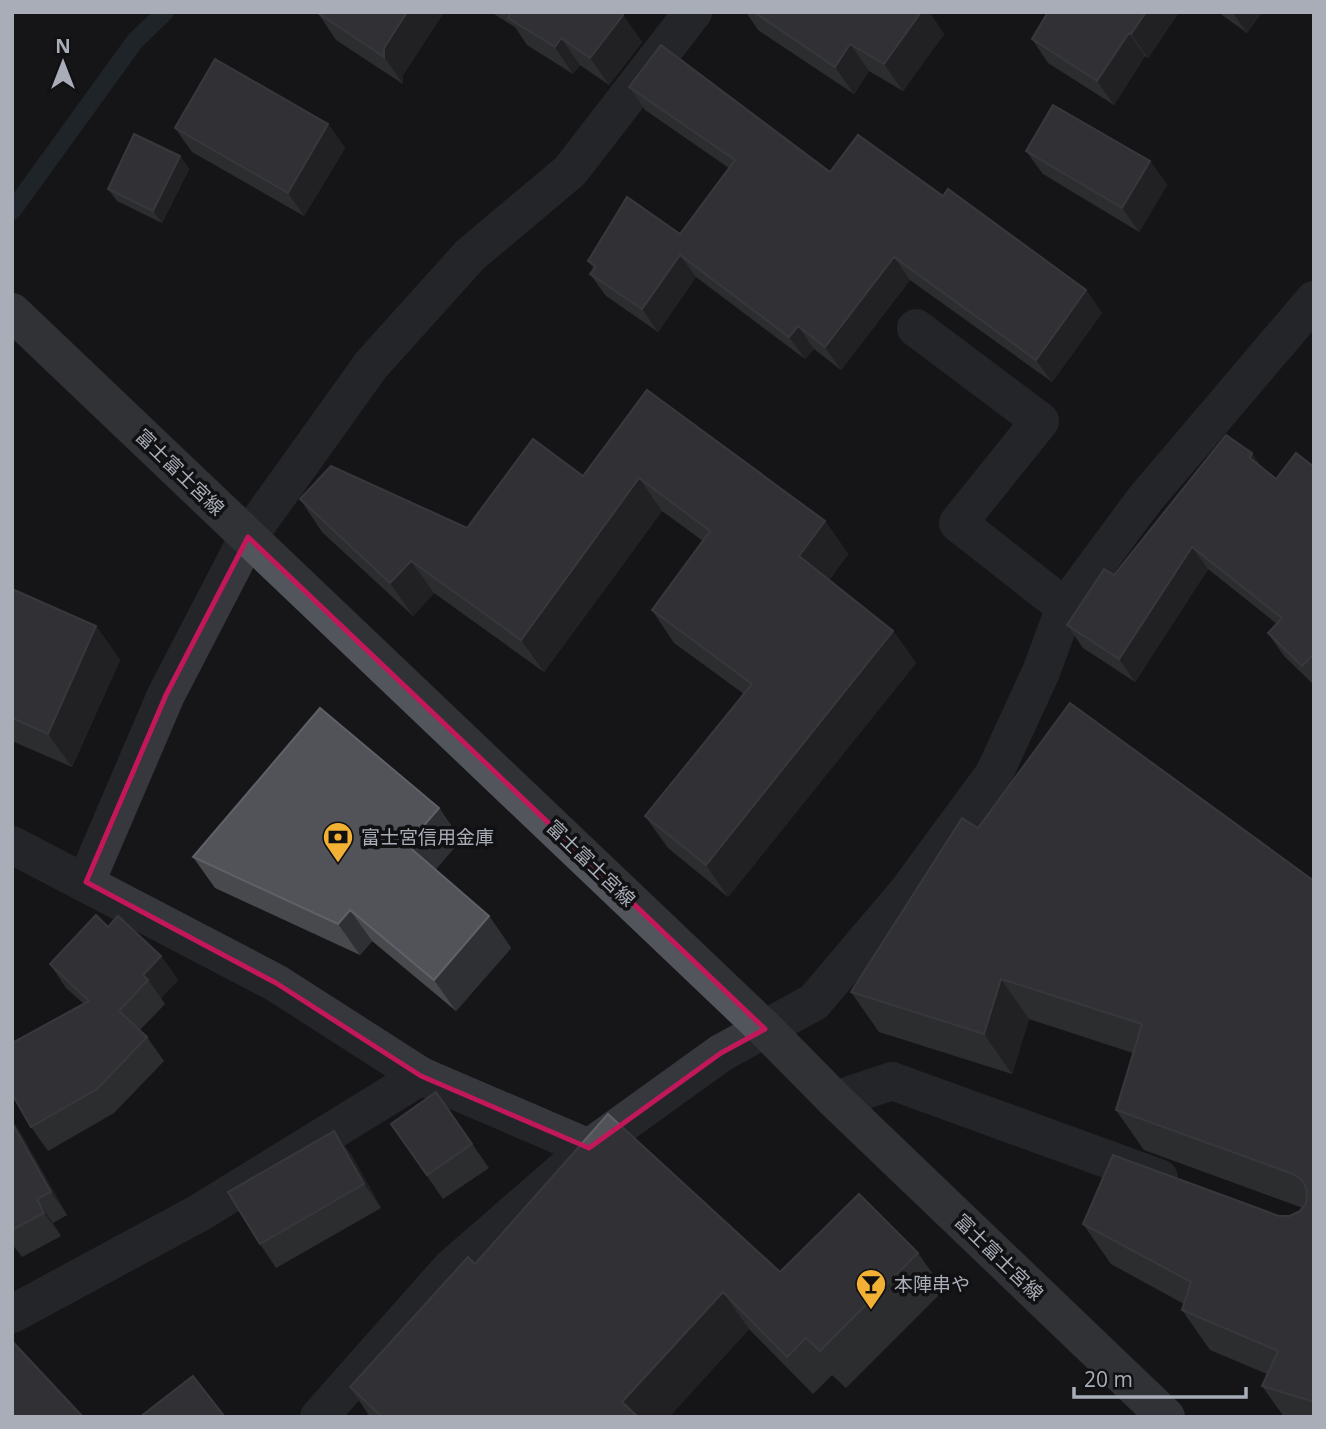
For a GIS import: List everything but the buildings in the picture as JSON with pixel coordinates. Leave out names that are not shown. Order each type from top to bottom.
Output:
[{"type":"main road","name":"富士富士宮線","points":[[12,312],[765,1029],[835,1100],[1166,1417]]},
{"type":"street","points":[[86,882],[166,695],[248,537],[371,365],[470,256],[570,171],[694,12]]},
{"type":"street","points":[[319,1417],[452,1268],[589,1148],[721,1053],[814,1002],[908,891],[994,774],[1041,672],[1065,607],[1145,499],[1314,300]]},
{"type":"street","points":[[916,328],[1040,421],[958,523],[1065,607]]},
{"type":"street","points":[[12,845],[276,983],[421,1076],[589,1148]]},
{"type":"street","points":[[12,1314],[199,1213],[421,1076]]},
{"type":"street","points":[[835,1100],[892,1081],[1186,1188]]},
{"type":"highlighted area","points":[[248,537],[765,1029],[721,1053],[589,1148],[421,1076],[276,983],[86,882],[166,695]]},
{"type":"waterway","points":[[12,211],[135,41],[165,12]]},
{"type":"place","name":"富士宮信用金庫","points":[[338,864]]},
{"type":"place","name":"本陣串や","points":[[871,1311]]}]
